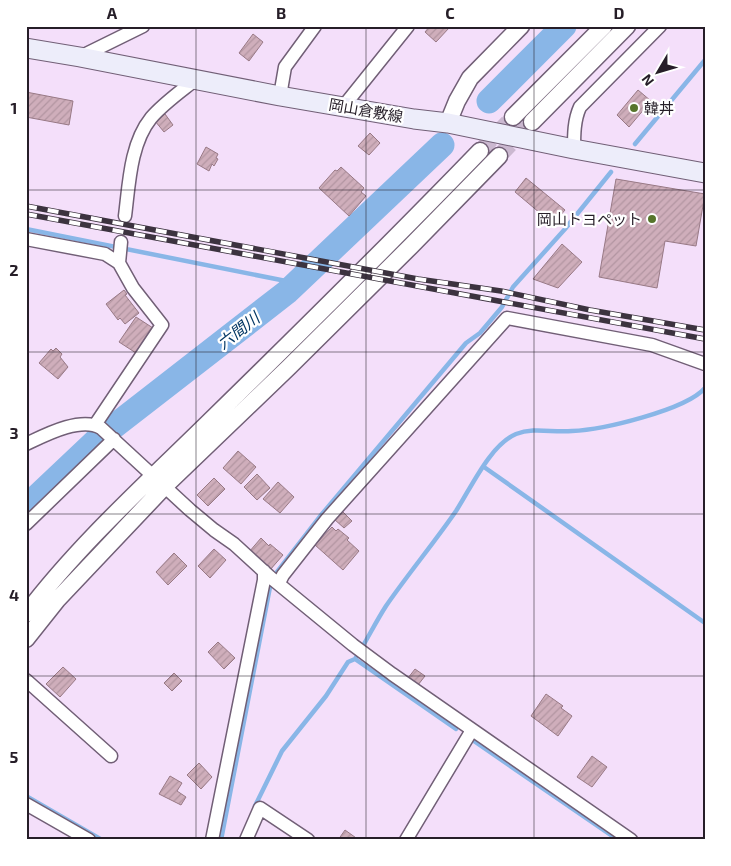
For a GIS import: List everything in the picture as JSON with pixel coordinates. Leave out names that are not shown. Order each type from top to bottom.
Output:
[{"type":"main road","name":"岡山倉敷線","points":[[26,48],[280,96],[448,123],[705,174]]},
{"type":"street","points":[[80,57],[143,26]]},
{"type":"street","points":[[280,96],[285,67],[315,26]]},
{"type":"street","points":[[343,107],[408,26]]},
{"type":"street","points":[[448,123],[457,101],[470,78],[522,26]]},
{"type":"street","points":[[513,117],[604,26]]},
{"type":"street","points":[[532,122],[627,26]]},
{"type":"street","points":[[574,149],[575,125],[580,107],[660,26]]},
{"type":"street","points":[[125,216],[132,164],[140,138],[150,120],[167,101],[195,80]]},
{"type":"street","points":[[26,639],[57,600],[160,482],[480,151]]},
{"type":"street","points":[[26,614],[78,553],[290,367],[499,156]]},
{"type":"street","points":[[26,239],[104,254],[120,250],[133,288],[162,325],[98,426]]},
{"type":"street","points":[[212,840],[264,580],[283,575],[327,519],[507,318],[652,345],[705,364]]},
{"type":"street","points":[[26,444],[52,431],[77,425],[98,426],[190,510],[240,549],[272,578],[361,651],[631,840]]},
{"type":"street","points":[[26,524],[113,438]]},
{"type":"street","points":[[26,680],[111,756]]},
{"type":"street","points":[[406,840],[472,730]]},
{"type":"street","points":[[26,804],[89,840]]},
{"type":"street","points":[[246,840],[260,808],[308,840]]},
{"type":"building","points":[[430,26],[446,26],[449,28],[436,42],[425,32]]},
{"type":"building","points":[[253,34],[263,42],[249,61],[239,53]]},
{"type":"building","name":"韓丼","points":[[638,90],[651,101],[629,127],[617,115]]},
{"type":"building","points":[[26,92],[73,101],[69,125],[26,117]]},
{"type":"building","points":[[165,114],[173,125],[164,132],[155,121]]},
{"type":"building","points":[[370,133],[380,143],[369,155],[358,146]]},
{"type":"building","points":[[206,147],[218,154],[216,158],[218,159],[214,166],[212,164],[209,171],[197,164]]},
{"type":"building","points":[[341,167],[364,188],[361,192],[366,196],[349,216],[319,188],[335,170],[337,171]]},
{"type":"building","points":[[526,178],[565,210],[553,224],[515,192]]},
{"type":"building","points":[[616,179],[705,194],[696,246],[665,241],[657,288],[599,277]]},
{"type":"building","points":[[562,244],[582,262],[558,288],[533,279]]},
{"type":"building","points":[[124,290],[127,294],[125,295],[139,313],[125,324],[120,318],[118,320],[106,304]]},
{"type":"building","points":[[136,317],[153,328],[136,353],[119,342]]},
{"type":"building","points":[[56,348],[62,354],[60,357],[68,367],[58,379],[39,363],[51,349],[53,351]]},
{"type":"building","points":[[238,451],[256,467],[241,484],[223,468]]},
{"type":"building","points":[[257,474],[270,488],[257,500],[244,487]]},
{"type":"building","points":[[214,478],[225,489],[208,506],[197,495]]},
{"type":"building","points":[[278,482],[294,497],[280,513],[263,499]]},
{"type":"building","points":[[342,511],[352,521],[344,528],[334,519]]},
{"type":"building","points":[[332,527],[336,531],[338,529],[349,538],[347,540],[359,551],[343,570],[315,545]]},
{"type":"building","points":[[261,538],[283,555],[270,570],[249,552]]},
{"type":"building","points":[[214,549],[226,560],[210,578],[198,566]]},
{"type":"building","points":[[174,553],[187,566],[168,585],[156,572]]},
{"type":"building","points":[[218,642],[235,658],[224,669],[208,652]]},
{"type":"building","points":[[63,667],[76,679],[60,697],[46,684]]},
{"type":"building","points":[[415,669],[425,676],[418,685],[408,678]]},
{"type":"building","points":[[174,673],[182,681],[172,691],[164,683]]},
{"type":"building","points":[[546,694],[563,706],[561,708],[572,716],[558,736],[531,716]]},
{"type":"building","points":[[592,756],[607,767],[592,787],[577,777]]},
{"type":"building","points":[[199,763],[212,777],[201,789],[187,775]]},
{"type":"building","points":[[170,776],[182,783],[177,791],[186,797],[181,805],[159,794]]},
{"type":"building","points":[[345,830],[359,840],[338,840]]},
{"type":"waterway","name":"六間川","points":[[489,101],[564,26]]},
{"type":"waterway","points":[[635,144],[705,60]]},
{"type":"waterway","name":"六間川","points":[[26,507],[99,438],[287,292],[442,145]]},
{"type":"waterway","points":[[221,840],[270,587],[277,572],[322,514],[466,343],[480,333],[502,307],[513,287],[565,229],[611,172]]},
{"type":"waterway","points":[[26,229],[296,283]]},
{"type":"waterway","points":[[255,806],[282,751],[326,696],[348,662],[355,659],[386,606],[448,523],[482,468],[498,447],[516,434],[523,432],[586,430],[622,423],[680,404],[705,388]]},
{"type":"waterway","points":[[484,467],[705,623]]},
{"type":"waterway","points":[[355,659],[456,729]]},
{"type":"waterway","points":[[471,739],[618,840]]},
{"type":"waterway","points":[[26,796],[102,840]]},
{"type":"tunnel","points":[[480,151],[513,117]]},
{"type":"tunnel","points":[[499,156],[532,122]]},
{"type":"railway","points":[[26,206],[418,279],[501,291],[590,310],[705,330]]},
{"type":"railway","points":[[26,214],[705,339]]},
{"type":"place","name":"韓丼","points":[[634,108]]},
{"type":"place","name":"岡山トヨペット","points":[[652,219]]}]
